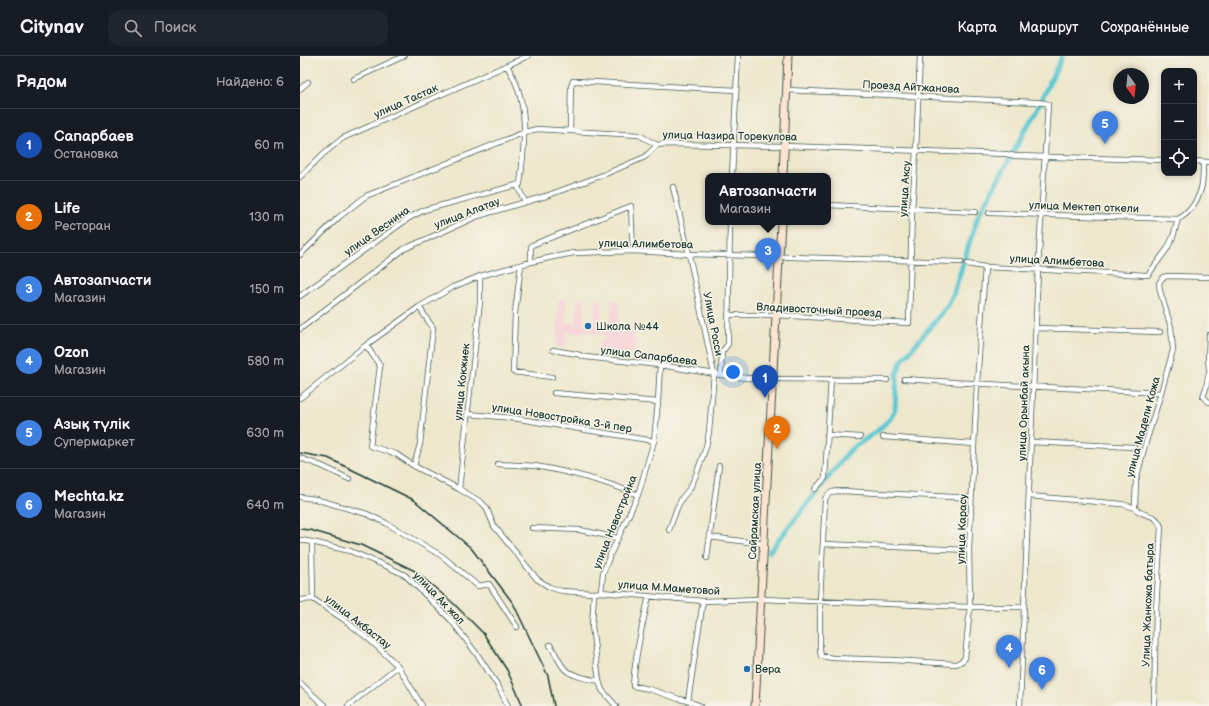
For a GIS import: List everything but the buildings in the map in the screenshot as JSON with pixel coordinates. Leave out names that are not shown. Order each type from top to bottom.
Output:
[{"type":"main road","points":[[784,173],[788,56]]},
{"type":"main road","name":"Сайрамская улица","points":[[755,706],[781,225]]},
{"type":"street","points":[[354,79],[404,56]]},
{"type":"street","name":"улица Тастак","points":[[300,177],[323,154],[343,138],[528,56]]},
{"type":"street","points":[[732,173],[738,56]]},
{"type":"street","name":"улица Аксу","points":[[909,323],[912,209],[920,56]]},
{"type":"street","points":[[507,66],[512,73],[519,90],[523,109],[525,132],[518,184],[525,202]]},
{"type":"street","points":[[570,131],[572,81],[736,90]]},
{"type":"street","points":[[300,89],[308,82]]},
{"type":"street","name":"Проезд Айтжанова","points":[[787,90],[1045,103]]},
{"type":"street","name":"улица Орынбай акына","points":[[1020,706],[1038,270],[1049,106],[1045,103]]},
{"type":"street","name":"улица Назира Торекулова","points":[[300,255],[339,217],[366,196],[525,132],[537,129],[639,135],[657,144],[734,144],[1006,154],[1015,156],[1161,160]]},
{"type":"street","name":"улица Алатау","points":[[300,329],[404,249],[478,216],[546,196],[603,175],[645,157],[657,144]]},
{"type":"street","points":[[1178,219],[1188,212],[1196,200],[1202,185],[1206,162]]},
{"type":"street","name":"улица Веснина","points":[[300,296],[409,218],[424,210],[518,184]]},
{"type":"street","name":"Улица Росси","points":[[669,530],[677,508],[682,498],[690,488],[696,475],[706,447],[709,432],[714,374],[689,254],[673,187]]},
{"type":"street","points":[[831,205],[975,212]]},
{"type":"street","points":[[531,262],[532,245],[631,206],[633,250]]},
{"type":"street","name":"улица Мектеп откели","points":[[989,213],[1178,219]]},
{"type":"street","name":"улица Алимбетова","points":[[966,264],[985,267],[1148,275],[1167,249],[1173,237],[1178,219]]},
{"type":"street","name":"Улица Росси","points":[[721,375],[722,352],[728,344],[730,225]]},
{"type":"street","name":"улица Алимбетова","points":[[300,398],[366,345],[419,307],[453,287],[480,276],[531,262],[574,253],[633,250],[689,254],[961,262]]},
{"type":"street","points":[[521,265],[515,312],[513,372],[552,377]]},
{"type":"street","name":"улица Карасу","points":[[820,602],[820,654],[825,658],[956,664],[965,658],[970,607],[969,550],[971,498],[985,267]]},
{"type":"street","name":"улица Кокжиек","points":[[459,489],[480,302],[480,276]]},
{"type":"street","name":"улица Мадели Кожа","points":[[1134,508],[1136,504],[1136,480],[1173,350],[1171,327],[1159,283],[1163,277],[1168,276],[1209,277]]},
{"type":"street","points":[[414,466],[420,444],[433,328],[419,307]]},
{"type":"street","name":"Владивосточный проезд","points":[[728,315],[776,315],[909,323]]},
{"type":"street","points":[[1036,328],[1160,332]]},
{"type":"street","points":[[1209,335],[1209,370],[1203,397],[1209,402]]},
{"type":"street","name":"улица М.Маметовой","points":[[366,345],[380,366],[370,446],[396,454],[414,466],[481,502],[486,508],[494,526],[537,579],[549,587],[562,592],[601,592],[703,601],[761,600],[970,607],[1024,607]]},
{"type":"street","name":"улица Сапарбаева","points":[[553,350],[577,354],[585,357],[660,365],[721,375],[772,379],[887,380]]},
{"type":"street","name":"улица Новостройка","points":[[601,592],[603,573],[638,495],[654,441],[660,365]]},
{"type":"street","points":[[815,489],[825,478],[831,379]]},
{"type":"street","points":[[904,379],[977,384],[1161,392]]},
{"type":"street","points":[[554,393],[658,402]]},
{"type":"street","name":"улица Новостройка 3-й пер","points":[[468,414],[513,418],[654,441]]},
{"type":"street","points":[[827,435],[860,437]]},
{"type":"street","points":[[883,437],[974,444]]},
{"type":"street","points":[[1031,442],[1134,447]]},
{"type":"street","points":[[300,458],[322,466],[349,479]]},
{"type":"street","points":[[498,464],[534,466],[577,475],[622,488],[638,495]]},
{"type":"street","points":[[707,558],[719,466]]},
{"type":"street","points":[[820,602],[825,499],[827,495],[833,491],[842,491],[971,498]]},
{"type":"street","points":[[1029,496],[1122,504],[1134,508]]},
{"type":"street","points":[[300,497],[315,499],[366,514],[386,522],[442,556],[478,586],[489,584],[517,627]]},
{"type":"street","name":"Улица Жанкожа батыра","points":[[1134,508],[1138,512],[1145,513],[1156,519],[1161,527],[1156,610],[1154,706]]},
{"type":"street","points":[[532,528],[580,530],[618,538]]},
{"type":"street","points":[[710,537],[764,544]]},
{"type":"street","name":"улица Ак жол","points":[[300,540],[350,551],[405,575],[451,620],[480,657],[498,686],[508,706]]},
{"type":"street","name":"улица Акбастау","points":[[312,542],[313,599],[343,619],[370,640],[398,666],[422,706]]},
{"type":"street","points":[[823,544],[969,550]]},
{"type":"street","points":[[594,593],[592,626],[599,681],[602,690],[616,706]]},
{"type":"street","points":[[649,596],[640,633],[633,686],[650,689],[701,706]]},
{"type":"street","points":[[300,600],[313,599]]},
{"type":"street","points":[[688,701],[703,601]]},
{"type":"street","points":[[550,645],[563,667],[568,672],[599,681]]},
{"type":"street","points":[[348,706],[398,666]]},
{"type":"street","points":[[300,683],[325,706]]},
{"type":"shaded area","name":"Школа №44","points":[[559,299],[566,299],[566,323],[576,324],[577,299],[585,299],[584,325],[594,325],[595,300],[602,300],[601,326],[610,326],[611,300],[619,301],[618,326],[635,327],[635,353],[598,352],[599,342],[604,342],[604,334],[566,332],[565,347],[557,347]]},
{"type":"waterway","points":[[769,552],[850,450],[876,432],[890,419],[895,409],[897,374],[901,362],[947,307],[953,295],[978,216],[1038,107],[1062,56]]},
{"type":"railway","points":[[300,453],[328,458],[414,500],[471,548],[513,603],[548,676],[554,706]]},
{"type":"railway","points":[[300,529],[310,530],[361,545],[415,571],[453,603],[483,633],[507,670],[523,706]]},
{"type":"place","name":"Азық түлік","points":[[1105,144]]},
{"type":"place","name":"Автозапчасти","points":[[768,271]]},
{"type":"place","name":"Школа №44","points":[[588,326]]},
{"type":"place","name":"Сапарбаев","points":[[765,398]]},
{"type":"place","name":"Life","points":[[777,449]]},
{"type":"place","name":"Ozon","points":[[1009,668]]},
{"type":"place","name":"Вера","points":[[747,669]]},
{"type":"place","name":"Mechta.kz","points":[[1042,690]]}]
